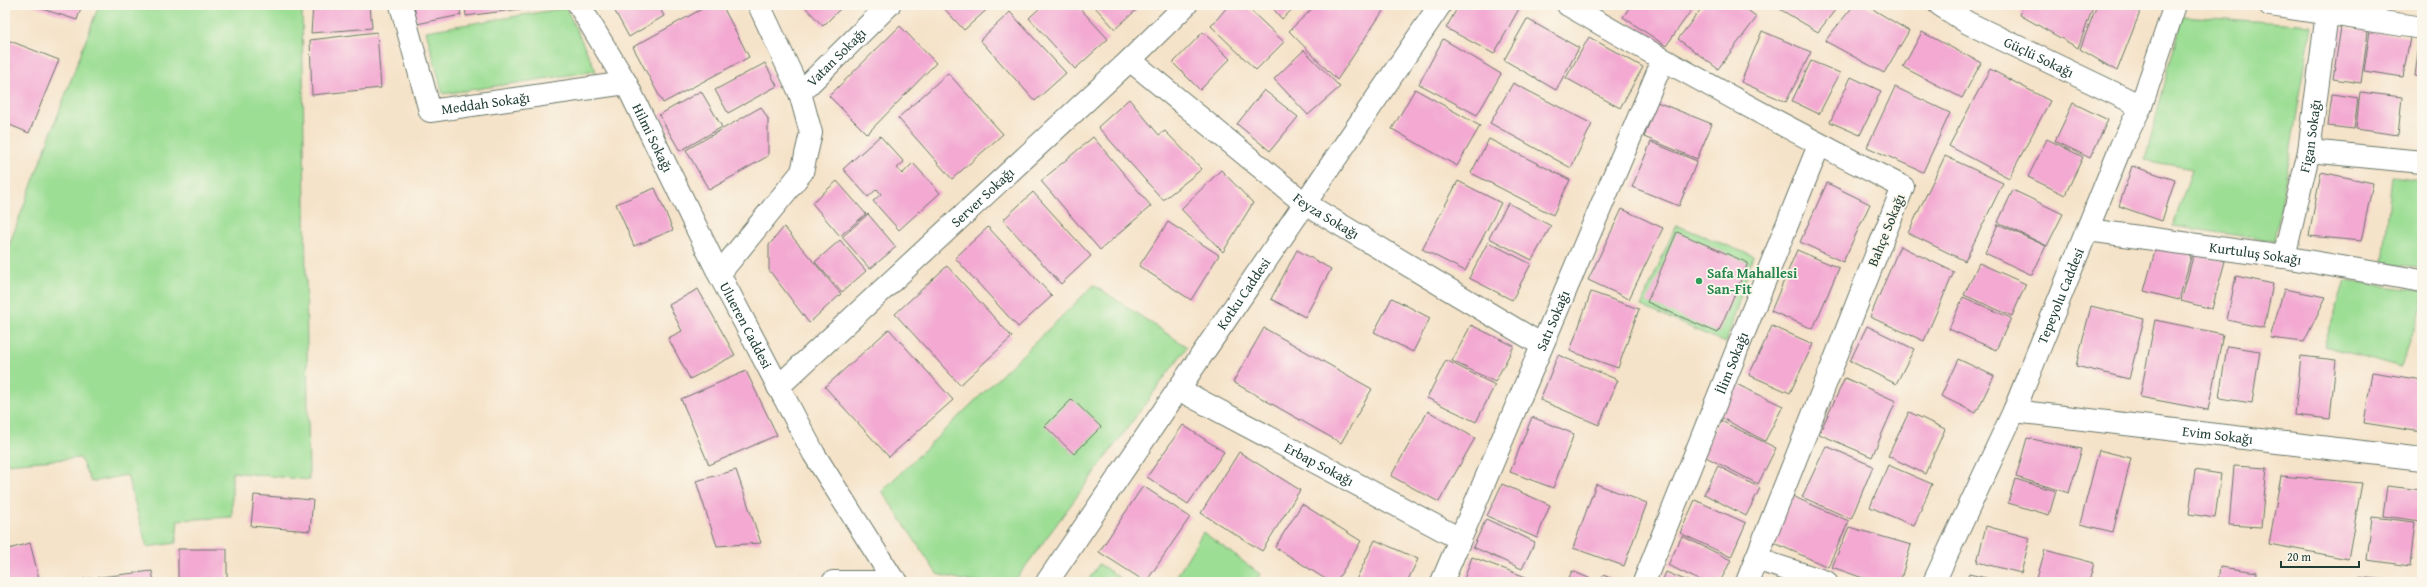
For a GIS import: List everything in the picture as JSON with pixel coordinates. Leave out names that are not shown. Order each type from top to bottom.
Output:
[{"type":"street","name":"Meddah Sokağı","points":[[401,5],[430,111],[626,83]]},
{"type":"street","name":"Hilmi Sokağı","points":[[579,5],[626,83],[718,274]]},
{"type":"street","name":"Ulueren Caddesi","points":[[759,5],[800,93],[811,133],[802,172],[718,274],[814,454],[896,581]]},
{"type":"street","name":"Vatan Sokağı","points":[[800,93],[889,5]]},
{"type":"street","name":"Server Sokağı","points":[[778,387],[1130,60],[1186,5]]},
{"type":"street","name":"Kotku Caddesi","points":[[1047,582],[1440,5]]},
{"type":"street","name":"Bahçe Sokağı","points":[[1568,5],[1663,60],[1819,145],[1903,187],[1747,582]]},
{"type":"street","name":"Güçlü Sokağı","points":[[1940,5],[1968,23],[2141,106]]},
{"type":"street","name":"Tepeyolu Caddesi","points":[[1934,582],[2014,411],[2121,146],[2141,106],[2176,5]]},
{"type":"street","points":[[2270,5],[2422,28]]},
{"type":"street","name":"Figan Sokağı","points":[[2284,257],[2309,151],[2327,14]]},
{"type":"street","name":"Feyza Sokağı","points":[[1130,60],[1304,203],[1542,345]]},
{"type":"street","name":"Satı Sokağı","points":[[1442,582],[1663,60]]},
{"type":"street","name":"İlim Sokağı","points":[[1644,582],[1819,145]]},
{"type":"street","points":[[2309,151],[2422,162]]},
{"type":"street","name":"Kurtuluş Sokağı","points":[[2088,230],[2284,257],[2422,281]]},
{"type":"street","name":"Erbap Sokağı","points":[[1178,389],[1460,539]]},
{"type":"street","name":"Evim Sokağı","points":[[2014,411],[2422,460]]},
{"type":"street","points":[[1756,559],[1826,582]]},
{"type":"street","points":[[833,582],[896,581]]},
{"type":"green space","points":[[99,5],[302,5],[309,480],[232,472],[232,517],[178,520],[176,543],[147,547],[127,475],[91,482],[80,458],[5,464],[5,256]]},
{"type":"green space","points":[[566,8],[596,71],[443,94],[426,31]]},
{"type":"green space","points":[[2182,16],[2312,25],[2275,241],[2173,226],[2192,169],[2145,160]]},
{"type":"green space","points":[[2392,176],[2422,180],[2422,267],[2383,264]]},
{"type":"green space","name":"Safa Mahallesi San-Fit","points":[[1676,225],[1753,256],[1726,343],[1641,306]]},
{"type":"green space","points":[[2345,281],[2422,291],[2422,307],[2401,367],[2324,346]]},
{"type":"green space","points":[[1094,285],[1187,347],[1014,582],[972,582],[937,574],[882,491]]},
{"type":"green space","points":[[1203,532],[1260,574],[1256,582],[1173,582]]},
{"type":"green space","points":[[1099,564],[1126,582],[1087,582]]},
{"type":"building","points":[[30,5],[82,5],[77,20]]},
{"type":"building","points":[[313,5],[370,5],[372,28],[311,33]]},
{"type":"building","points":[[414,5],[459,5],[461,15],[417,24]]},
{"type":"building","points":[[465,5],[543,5],[543,6],[466,16]]},
{"type":"building","points":[[658,5],[664,16],[629,37],[612,6]]},
{"type":"building","points":[[709,5],[722,5],[749,57],[663,103],[633,47]]},
{"type":"building","points":[[803,5],[844,5],[823,26]]},
{"type":"building","points":[[941,5],[992,5],[964,30]]},
{"type":"building","points":[[1043,5],[1077,5],[1108,39],[1075,69],[1029,18]]},
{"type":"building","points":[[1093,5],[1142,5],[1115,29]]},
{"type":"building","points":[[1229,5],[1245,5],[1284,42],[1256,70],[1211,26]]},
{"type":"building","points":[[1270,5],[1297,5],[1282,19]]},
{"type":"building","points":[[1316,5],[1377,5],[1383,11],[1337,80],[1289,31]]},
{"type":"building","points":[[1459,5],[1521,5],[1494,54],[1446,28]]},
{"type":"building","points":[[1631,5],[1695,5],[1666,46],[1623,17]]},
{"type":"building","points":[[1704,5],[1741,5],[1757,17],[1718,69],[1678,39]]},
{"type":"building","points":[[1779,5],[1839,5],[1818,32],[1778,8]]},
{"type":"building","points":[[1854,5],[1866,5],[1909,31],[1884,73],[1825,41]]},
{"type":"building","points":[[2024,5],[2094,5],[2078,48],[2020,15]]},
{"type":"building","points":[[2097,5],[2142,7],[2117,71],[2080,49]]},
{"type":"building","points":[[2364,5],[2401,5],[2401,8]]},
{"type":"building","points":[[1010,12],[1066,73],[1035,101],[980,40]]},
{"type":"building","points":[[1527,19],[1579,48],[1556,90],[1504,60]]},
{"type":"building","points":[[900,26],[936,63],[867,134],[829,96]]},
{"type":"building","points":[[2341,27],[2368,31],[2361,83],[2333,79]]},
{"type":"building","points":[[1762,31],[1811,52],[1786,102],[1741,82]]},
{"type":"building","points":[[2370,31],[2410,37],[2403,77],[2364,71]]},
{"type":"building","points":[[377,32],[381,88],[312,95],[310,40]]},
{"type":"building","points":[[1203,32],[1230,59],[1200,90],[1173,63]]},
{"type":"building","points":[[1922,32],[1981,63],[1962,98],[1903,67]]},
{"type":"building","points":[[2420,36],[2422,37],[2422,77],[2415,76]]},
{"type":"building","points":[[1589,37],[1643,67],[1620,108],[1566,78]]},
{"type":"building","points":[[5,39],[59,60],[29,133],[5,123]]},
{"type":"building","points":[[1443,39],[1501,74],[1477,115],[1419,84]]},
{"type":"building","points":[[1304,50],[1340,87],[1308,115],[1274,79]]},
{"type":"building","points":[[1811,61],[1840,73],[1819,114],[1792,101]]},
{"type":"building","points":[[765,63],[777,86],[728,113],[715,90]]},
{"type":"building","points":[[1990,69],[2050,101],[2009,178],[1949,146]]},
{"type":"building","points":[[948,73],[1003,134],[952,179],[898,118]]},
{"type":"building","points":[[1851,77],[1881,91],[1860,135],[1830,122]]},
{"type":"building","points":[[1513,83],[1592,124],[1571,168],[1490,123]]},
{"type":"building","points":[[1895,87],[1950,113],[1923,172],[1867,147]]},
{"type":"building","points":[[1415,89],[1480,126],[1457,166],[1392,129]]},
{"type":"building","points":[[1264,90],[1298,117],[1270,151],[1237,124]]},
{"type":"building","points":[[701,91],[722,127],[680,151],[659,115]]},
{"type":"building","points":[[2360,92],[2402,97],[2398,135],[2356,129]]},
{"type":"building","points":[[2332,94],[2358,98],[2354,129],[2328,126]]},
{"type":"building","points":[[1129,99],[1159,135],[1165,131],[1202,169],[1163,200],[1098,127]]},
{"type":"building","points":[[1657,102],[1712,124],[1697,159],[1644,137]]},
{"type":"building","points":[[2073,103],[2108,120],[2090,158],[2055,141]]},
{"type":"building","points":[[761,107],[768,119],[768,156],[709,190],[686,150]]},
{"type":"building","points":[[880,136],[904,162],[897,168],[902,174],[913,163],[940,193],[899,230],[873,201],[881,194],[877,189],[868,197],[843,169]]},
{"type":"building","points":[[1093,137],[1151,206],[1100,250],[1041,181]]},
{"type":"building","points":[[1489,139],[1570,180],[1553,215],[1471,173]]},
{"type":"building","points":[[2047,139],[2083,157],[2065,195],[2028,177]]},
{"type":"building","points":[[1651,142],[1697,161],[1679,206],[1632,187]]},
{"type":"building","points":[[1945,156],[2003,183],[1965,261],[1908,233]]},
{"type":"building","points":[[2132,166],[2175,180],[2162,221],[2119,206]]},
{"type":"building","points":[[1221,170],[1253,203],[1223,252],[1181,209]]},
{"type":"building","points":[[2321,172],[2373,183],[2361,241],[2309,236]]},
{"type":"building","points":[[837,181],[866,214],[840,236],[812,203]]},
{"type":"building","points":[[1458,181],[1501,203],[1465,271],[1422,249]]},
{"type":"building","points":[[1827,183],[1870,204],[1843,262],[1800,242]]},
{"type":"building","points":[[655,188],[673,230],[634,246],[616,204]]},
{"type":"building","points":[[2013,190],[2063,214],[2047,246],[1998,222]]},
{"type":"building","points":[[1033,192],[1091,256],[1061,284],[1003,220]]},
{"type":"building","points":[[1508,203],[1551,226],[1532,260],[1489,238]]},
{"type":"building","points":[[1622,209],[1663,228],[1629,299],[1588,280]]},
{"type":"building","points":[[868,214],[896,247],[870,269],[842,237]]},
{"type":"building","points":[[1168,222],[1219,255],[1191,300],[1139,266]]},
{"type":"building","points":[[1998,224],[2046,246],[2032,275],[1985,253]]},
{"type":"building","points":[[784,227],[841,294],[809,323],[769,270],[769,245]]},
{"type":"building","points":[[988,227],[1052,296],[1018,327],[955,258]]},
{"type":"building","name":"Safa Mahallesi San-Fit","points":[[1677,232],[1748,263],[1718,333],[1647,302]]},
{"type":"building","points":[[840,240],[866,271],[842,292],[815,262]]},
{"type":"building","points":[[1488,242],[1531,264],[1512,300],[1469,278]]},
{"type":"building","points":[[2157,244],[2192,253],[2179,300],[2144,291]]},
{"type":"building","points":[[1900,246],[1954,272],[1924,341],[1870,317]]},
{"type":"building","points":[[1297,250],[1331,269],[1305,317],[1271,299]]},
{"type":"building","points":[[1797,250],[1839,268],[1813,329],[1771,311]]},
{"type":"building","points":[[2194,253],[2225,261],[2212,309],[2181,301]]},
{"type":"building","points":[[1979,263],[2026,284],[2012,316],[1964,295]]},
{"type":"building","points":[[947,266],[1012,337],[960,385],[895,314]]},
{"type":"building","points":[[2236,276],[2273,284],[2264,328],[2227,320]]},
{"type":"building","points":[[698,289],[735,355],[690,379],[668,338],[682,331],[669,305]]},
{"type":"building","points":[[2284,289],[2326,297],[2304,342],[2270,338]]},
{"type":"building","points":[[1591,292],[1639,309],[1618,368],[1570,351]]},
{"type":"building","points":[[1963,297],[2011,318],[1996,350],[1949,329]]},
{"type":"building","points":[[1392,298],[1430,318],[1413,352],[1374,332]]},
{"type":"building","points":[[2091,306],[2144,319],[2129,379],[2076,366]]},
{"type":"building","points":[[2155,320],[2223,334],[2208,410],[2140,397]]},
{"type":"building","points":[[1471,325],[1514,346],[1495,382],[1452,361]]},
{"type":"building","points":[[1772,326],[1813,344],[1790,393],[1749,375]]},
{"type":"building","points":[[1867,326],[1914,349],[1896,384],[1850,361]]},
{"type":"building","points":[[1264,328],[1372,389],[1341,443],[1233,382]]},
{"type":"building","points":[[889,329],[953,400],[889,457],[825,387]]},
{"type":"building","points":[[2227,346],[2260,351],[2252,403],[2219,398]]},
{"type":"building","points":[[1558,355],[1618,380],[1599,425],[1540,400]]},
{"type":"building","points":[[2301,356],[2336,360],[2330,419],[2295,415]]},
{"type":"building","points":[[1958,359],[1994,376],[1976,413],[1941,396]]},
{"type":"building","points":[[1446,360],[1495,385],[1476,422],[1427,398]]},
{"type":"building","points":[[746,371],[777,435],[709,465],[681,399]]},
{"type":"building","points":[[2372,372],[2422,380],[2422,432],[2364,423]]},
{"type":"building","points":[[1845,378],[1896,401],[1872,457],[1819,434]]},
{"type":"building","points":[[1734,383],[1783,406],[1765,441],[1720,417]]},
{"type":"building","points":[[1072,399],[1101,427],[1074,454],[1045,426]]},
{"type":"building","points":[[1428,411],[1475,438],[1439,502],[1391,476]]},
{"type":"building","points":[[1909,412],[1945,429],[1925,474],[1888,456]]},
{"type":"building","points":[[1532,417],[1574,434],[1553,488],[1510,472]]},
{"type":"building","points":[[1719,420],[1776,448],[1758,484],[1702,455]]},
{"type":"building","points":[[1183,425],[1224,452],[1188,504],[1147,477]]},
{"type":"building","points":[[2027,438],[2082,449],[2069,493],[2016,477]]},
{"type":"building","points":[[1826,446],[1873,466],[1851,519],[1802,497]]},
{"type":"building","points":[[2099,450],[2131,458],[2113,532],[2080,524]]},
{"type":"building","points":[[1239,452],[1300,490],[1262,551],[1201,513]]},
{"type":"building","points":[[1888,465],[1932,484],[1914,526],[1870,507]]},
{"type":"building","points":[[1718,466],[1760,488],[1746,516],[1704,494]]},
{"type":"building","points":[[2234,466],[2267,468],[2261,527],[2229,525]]},
{"type":"building","points":[[736,470],[761,543],[717,546],[696,481]]},
{"type":"building","points":[[2195,470],[2221,474],[2215,518],[2189,514]]},
{"type":"building","points":[[2281,476],[2362,483],[2348,559],[2269,544]]},
{"type":"building","points":[[2015,479],[2056,491],[2049,515],[2008,503]]},
{"type":"building","points":[[1502,484],[1550,505],[1537,538],[1487,516]]},
{"type":"building","points":[[1596,484],[1647,503],[1624,566],[1573,548]]},
{"type":"building","points":[[1143,486],[1190,517],[1146,582],[1099,552]]},
{"type":"building","points":[[2387,486],[2422,490],[2422,521],[2383,516]]},
{"type":"building","points":[[254,495],[313,500],[310,531],[251,526]]},
{"type":"building","points":[[1790,495],[1849,521],[1828,567],[1770,541]]},
{"type":"building","points":[[1695,500],[1746,523],[1731,557],[1680,533]]},
{"type":"building","points":[[1302,504],[1361,541],[1336,582],[1330,582],[1275,547]]},
{"type":"building","points":[[2372,517],[2415,522],[2410,566],[2367,560]]},
{"type":"building","points":[[1486,519],[1535,542],[1522,569],[1473,547]]},
{"type":"building","points":[[1986,526],[2030,538],[2021,573],[1977,562]]},
{"type":"building","points":[[1849,527],[1911,545],[1900,582],[1874,582],[1832,567]]},
{"type":"building","points":[[1682,536],[1731,560],[1720,582],[1703,582],[1668,565]]},
{"type":"building","points":[[1375,540],[1418,559],[1407,582],[1355,582]]},
{"type":"building","points":[[30,543],[40,582],[5,582],[5,550]]},
{"type":"building","points":[[178,549],[227,549],[227,582],[178,582]]},
{"type":"building","points":[[2045,550],[2094,563],[2089,582],[2036,582]]},
{"type":"building","points":[[1472,557],[1526,577],[1524,582],[1463,582]]},
{"type":"building","points":[[2220,567],[2257,572],[2256,582],[2218,582]]},
{"type":"building","points":[[152,571],[154,582],[84,582],[83,579]]},
{"type":"building","points":[[1572,571],[1598,582],[1567,582]]},
{"type":"building","points":[[1666,572],[1690,582],[1662,582]]},
{"type":"building","points":[[1969,574],[1999,581],[1999,582],[1966,582]]},
{"type":"building","points":[[1603,575],[1620,582],[1598,582]]},
{"type":"building","points":[[2357,577],[2394,581],[2394,582],[2355,582]]},
{"type":"place","name":"Safa Mahallesi San-Fit","points":[[1699,281]]}]
